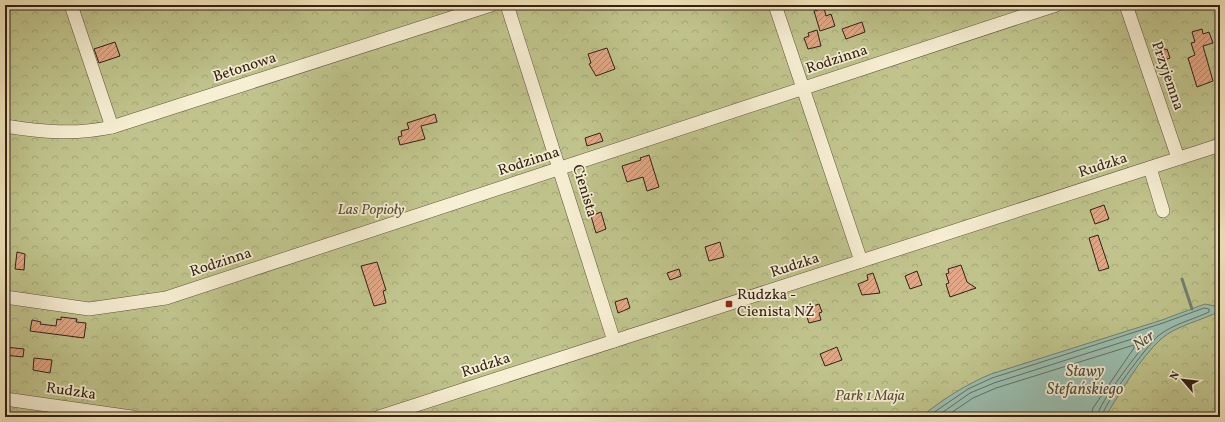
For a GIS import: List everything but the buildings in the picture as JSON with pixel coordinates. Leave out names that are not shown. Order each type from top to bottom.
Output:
[{"type":"street","points":[[71,5],[112,127]]},
{"type":"street","name":"Betonowa","points":[[5,126],[57,132],[92,132],[112,127],[491,5]]},
{"type":"street","name":"Cienista","points":[[507,5],[614,341]]},
{"type":"street","points":[[775,5],[861,261]]},
{"type":"street","name":"Rodzinna","points":[[5,297],[88,309],[166,298],[1056,5]]},
{"type":"street","name":"Przyjemna","points":[[1126,5],[1178,158]]},
{"type":"street","name":"Rudzka","points":[[379,417],[1220,145]]},
{"type":"street","points":[[1150,168],[1163,211]]},
{"type":"street","name":"Rudzka","points":[[5,399],[132,417]]},
{"type":"green space","name":"Las Popioły","points":[[5,5],[1220,5],[1220,417],[5,417]]},
{"type":"water","name":"Stawy Stefańskiego","points":[[1205,304],[1220,307],[1220,311],[1174,330],[1161,339],[1138,366],[1105,417],[921,417],[954,393],[991,374],[1162,320]]},
{"type":"waterway","points":[[1182,279],[1192,309]]},
{"type":"place","name":"Rudzka - Cienista NŻ","points":[[729,304]]},
{"type":"water label","name":"Ner","points":[[1144,341]]},
{"type":"park label","name":"Park 1 Maja","points":[[870,396]]}]
